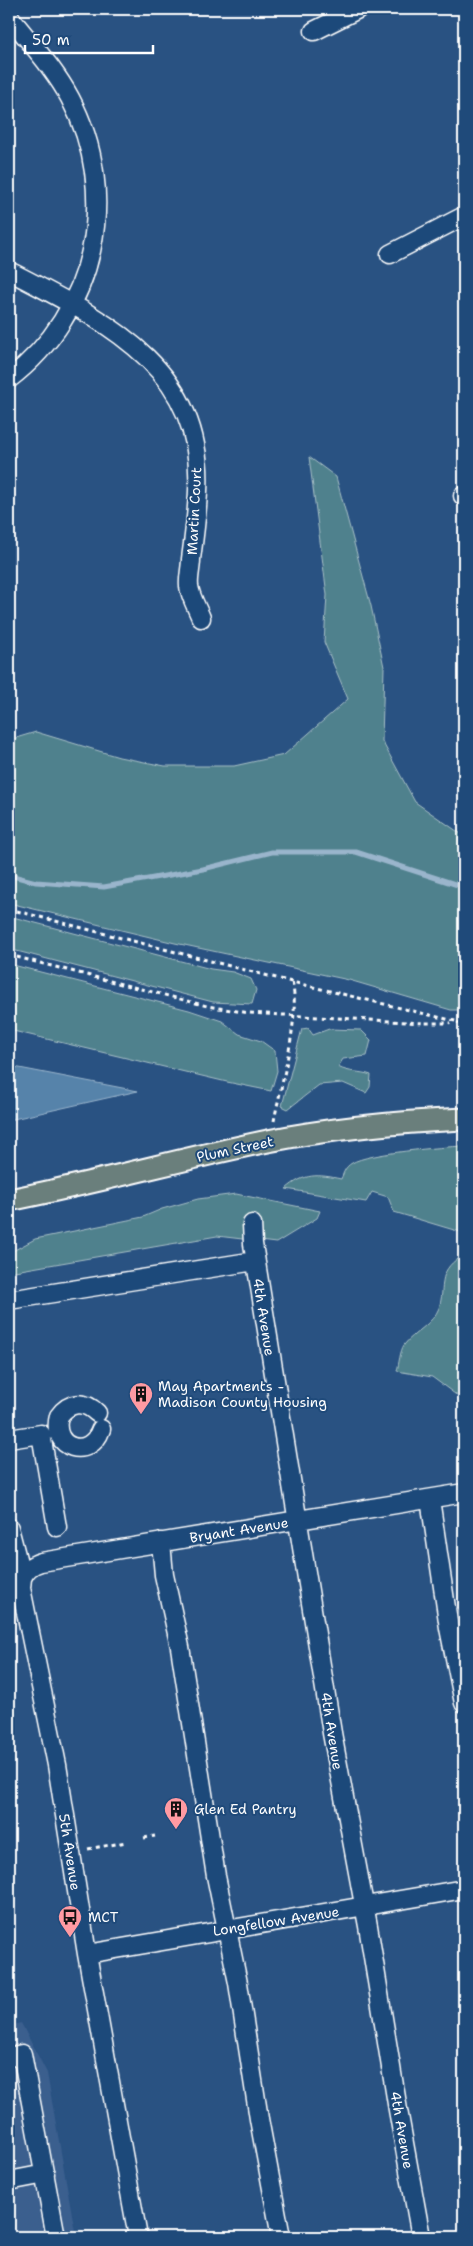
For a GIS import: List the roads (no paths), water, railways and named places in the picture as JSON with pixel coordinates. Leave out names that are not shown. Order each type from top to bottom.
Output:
[{"type":"main road","name":"Plum Street","points":[[9,1200],[270,1141],[336,1130],[404,1122],[464,1119]]},
{"type":"street","points":[[314,32],[358,9]]},
{"type":"street","points":[[9,16],[52,69],[70,98],[82,125],[91,153],[97,203],[95,235],[88,265],[73,304],[42,348],[9,379]]},
{"type":"street","points":[[390,254],[464,216]]},
{"type":"street","name":"Martin Court","points":[[9,271],[73,304],[114,329],[141,352],[172,386],[183,407],[193,437],[198,463],[198,490],[189,586],[200,618]]},
{"type":"street","name":"4th Avenue","points":[[252,1224],[255,1261],[334,1743],[421,2237]]},
{"type":"street","points":[[9,1300],[255,1261]]},
{"type":"street","points":[[9,1439],[49,1433],[66,1444],[80,1448],[93,1442],[99,1421],[84,1404],[70,1406],[59,1416],[49,1433],[57,1527]]},
{"type":"street","name":"Bryant Avenue","points":[[15,1578],[32,1565],[41,1562],[464,1494]]},
{"type":"street","points":[[430,1499],[449,1628],[464,1703]]},
{"type":"street","name":"5th Avenue","points":[[9,1528],[15,1578],[23,1597],[57,1765],[87,1954],[138,2237]]},
{"type":"street","points":[[161,1542],[164,1575],[180,1647],[216,1876],[228,1929],[281,2237]]},
{"type":"street","name":"Longfellow Avenue","points":[[87,1954],[464,1889]]},
{"type":"street","points":[[9,2057],[22,2054],[56,2237]]},
{"type":"street","points":[[9,2181],[44,2174]]},
{"type":"waterway","points":[[9,875],[36,882],[104,887],[203,869],[272,852],[356,852],[464,887]]},
{"type":"place","name":"May Apartments - Madison County Housing","points":[[141,1415]]},
{"type":"place","name":"Glen Ed Pantry","points":[[176,1830]]},
{"type":"place","name":"MCT","points":[[70,1938]]}]
